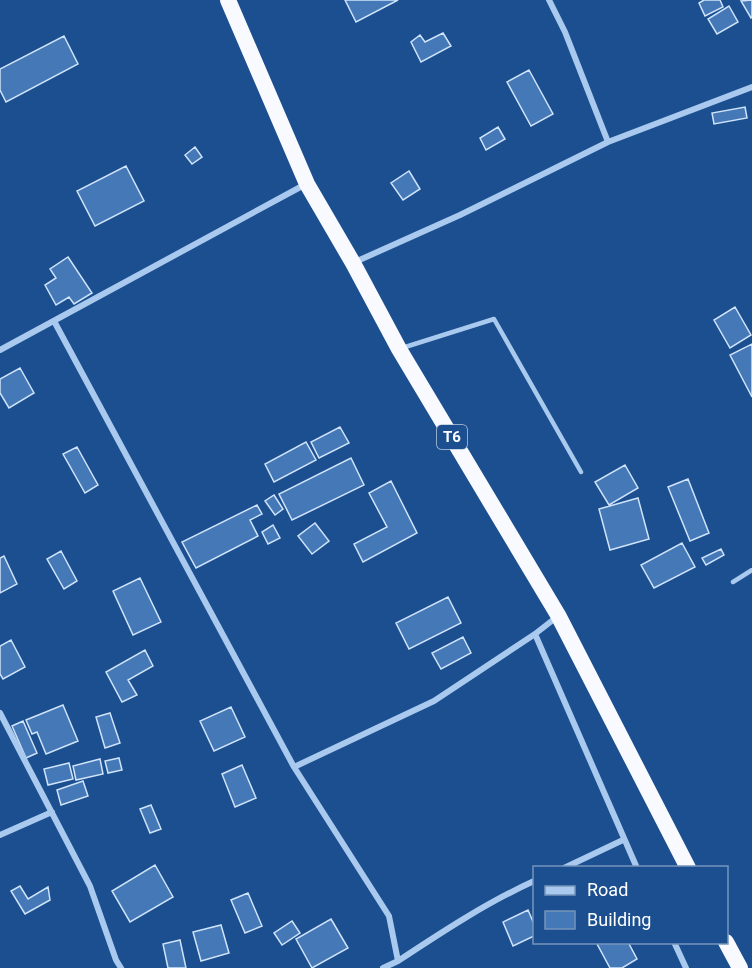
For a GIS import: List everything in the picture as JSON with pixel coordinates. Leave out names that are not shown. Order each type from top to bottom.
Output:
[{"type":"highway","name":"T6","points":[[228,0],[307,184],[399,349],[558,615],[687,866]]},
{"type":"highway","points":[[727,944],[740,968]]},
{"type":"street","points":[[549,0],[565,32],[608,142]]},
{"type":"street","points":[[353,263],[460,215],[608,142],[752,87]]},
{"type":"street","points":[[0,350],[307,184]]},
{"type":"street","points":[[54,321],[294,767],[389,916],[398,961]]},
{"type":"street","points":[[294,767],[434,701],[535,634],[558,615]]},
{"type":"street","points":[[535,634],[623,840],[636,866]]},
{"type":"street","points":[[0,712],[90,886],[116,960],[121,968]]},
{"type":"street","points":[[0,835],[52,812]]},
{"type":"street","points":[[566,866],[623,840]]},
{"type":"street","points":[[383,968],[398,961],[466,917],[533,882]]},
{"type":"street","points":[[675,944],[686,968]]},
{"type":"lane","points":[[399,349],[494,318],[581,472]]},
{"type":"lane","points":[[733,582],[752,570]]},
{"type":"building","points":[[345,0],[398,0],[356,22]]},
{"type":"building","points":[[704,0],[720,0],[723,7],[705,16],[699,3]]},
{"type":"building","points":[[752,0],[752,17],[751,18],[741,1]]},
{"type":"building","points":[[729,6],[738,22],[717,34],[708,19]]},
{"type":"building","points":[[443,33],[451,46],[421,62],[411,42],[420,35],[425,42]]},
{"type":"building","points":[[64,36],[78,64],[6,102],[0,90],[0,69]]},
{"type":"building","points":[[529,70],[553,114],[531,126],[507,82]]},
{"type":"building","points":[[745,107],[747,118],[714,124],[712,113]]},
{"type":"building","points":[[498,127],[505,139],[486,150],[480,138]]},
{"type":"building","points":[[195,147],[202,157],[192,164],[185,155]]},
{"type":"building","points":[[126,166],[144,201],[95,226],[77,191]]},
{"type":"building","points":[[409,171],[420,189],[403,200],[391,183]]},
{"type":"building","points":[[68,257],[92,293],[74,304],[69,297],[56,305],[45,285],[56,278],[50,269]]},
{"type":"building","points":[[735,307],[751,335],[730,348],[714,320]]},
{"type":"building","points":[[752,344],[752,397],[730,355]]},
{"type":"building","points":[[20,368],[34,393],[9,408],[0,393],[0,379]]},
{"type":"building","points":[[340,427],[349,443],[319,458],[311,442]]},
{"type":"building","points":[[306,442],[316,460],[274,482],[265,464]]},
{"type":"building","points":[[77,447],[98,485],[85,493],[63,454]]},
{"type":"building","points":[[351,458],[364,485],[292,520],[279,494]]},
{"type":"building","points":[[625,465],[638,488],[609,505],[595,482]]},
{"type":"building","points":[[688,479],[709,533],[690,541],[668,487]]},
{"type":"building","points":[[391,481],[417,533],[363,562],[354,544],[387,527],[369,493]]},
{"type":"building","points":[[274,495],[283,509],[275,515],[265,501]]},
{"type":"building","points":[[638,498],[649,539],[610,550],[599,509]]},
{"type":"building","points":[[257,505],[262,514],[250,520],[258,536],[196,568],[182,542]]},
{"type":"building","points":[[315,523],[329,541],[312,554],[298,536]]},
{"type":"building","points":[[273,525],[280,538],[268,544],[262,532]]},
{"type":"building","points":[[682,543],[695,567],[654,588],[641,565]]},
{"type":"building","points":[[721,549],[724,555],[706,565],[702,558]]},
{"type":"building","points":[[61,551],[77,581],[64,589],[47,559]]},
{"type":"building","points":[[4,556],[17,584],[0,593],[0,558]]},
{"type":"building","points":[[140,578],[161,622],[133,635],[113,591]]},
{"type":"building","points":[[448,597],[461,623],[409,649],[396,623]]},
{"type":"building","points":[[463,637],[471,653],[441,669],[432,653]]},
{"type":"building","points":[[11,640],[25,667],[3,679],[0,674],[0,646]]},
{"type":"building","points":[[145,650],[153,666],[128,680],[137,695],[122,702],[106,672]]},
{"type":"building","points":[[63,705],[78,741],[46,754],[37,732],[32,734],[26,720]]},
{"type":"building","points":[[231,707],[245,737],[214,751],[200,721]]},
{"type":"building","points":[[110,713],[120,743],[105,748],[96,717]]},
{"type":"building","points":[[23,721],[37,753],[26,758],[12,726]]},
{"type":"building","points":[[119,758],[122,770],[108,773],[105,761]]},
{"type":"building","points":[[100,759],[103,774],[76,780],[73,766]]},
{"type":"building","points":[[69,763],[73,779],[48,785],[44,769]]},
{"type":"building","points":[[242,765],[256,798],[235,807],[222,774]]},
{"type":"building","points":[[83,781],[88,796],[61,805],[57,790]]},
{"type":"building","points":[[151,805],[161,829],[150,833],[140,809]]},
{"type":"building","points":[[155,865],[173,897],[130,922],[112,891]]},
{"type":"building","points":[[20,886],[28,899],[48,887],[50,900],[25,914],[11,891]]},
{"type":"building","points":[[248,893],[262,926],[245,933],[231,900]]},
{"type":"building","points":[[528,910],[533,922],[533,936],[513,946],[503,922]]},
{"type":"building","points":[[331,919],[348,948],[312,968],[296,939]]},
{"type":"building","points":[[292,921],[300,933],[282,945],[274,933]]},
{"type":"building","points":[[221,925],[229,953],[201,961],[193,932]]},
{"type":"building","points":[[180,940],[186,968],[168,968],[163,944]]},
{"type":"building","points":[[597,944],[629,944],[637,959],[622,968],[610,968]]}]
